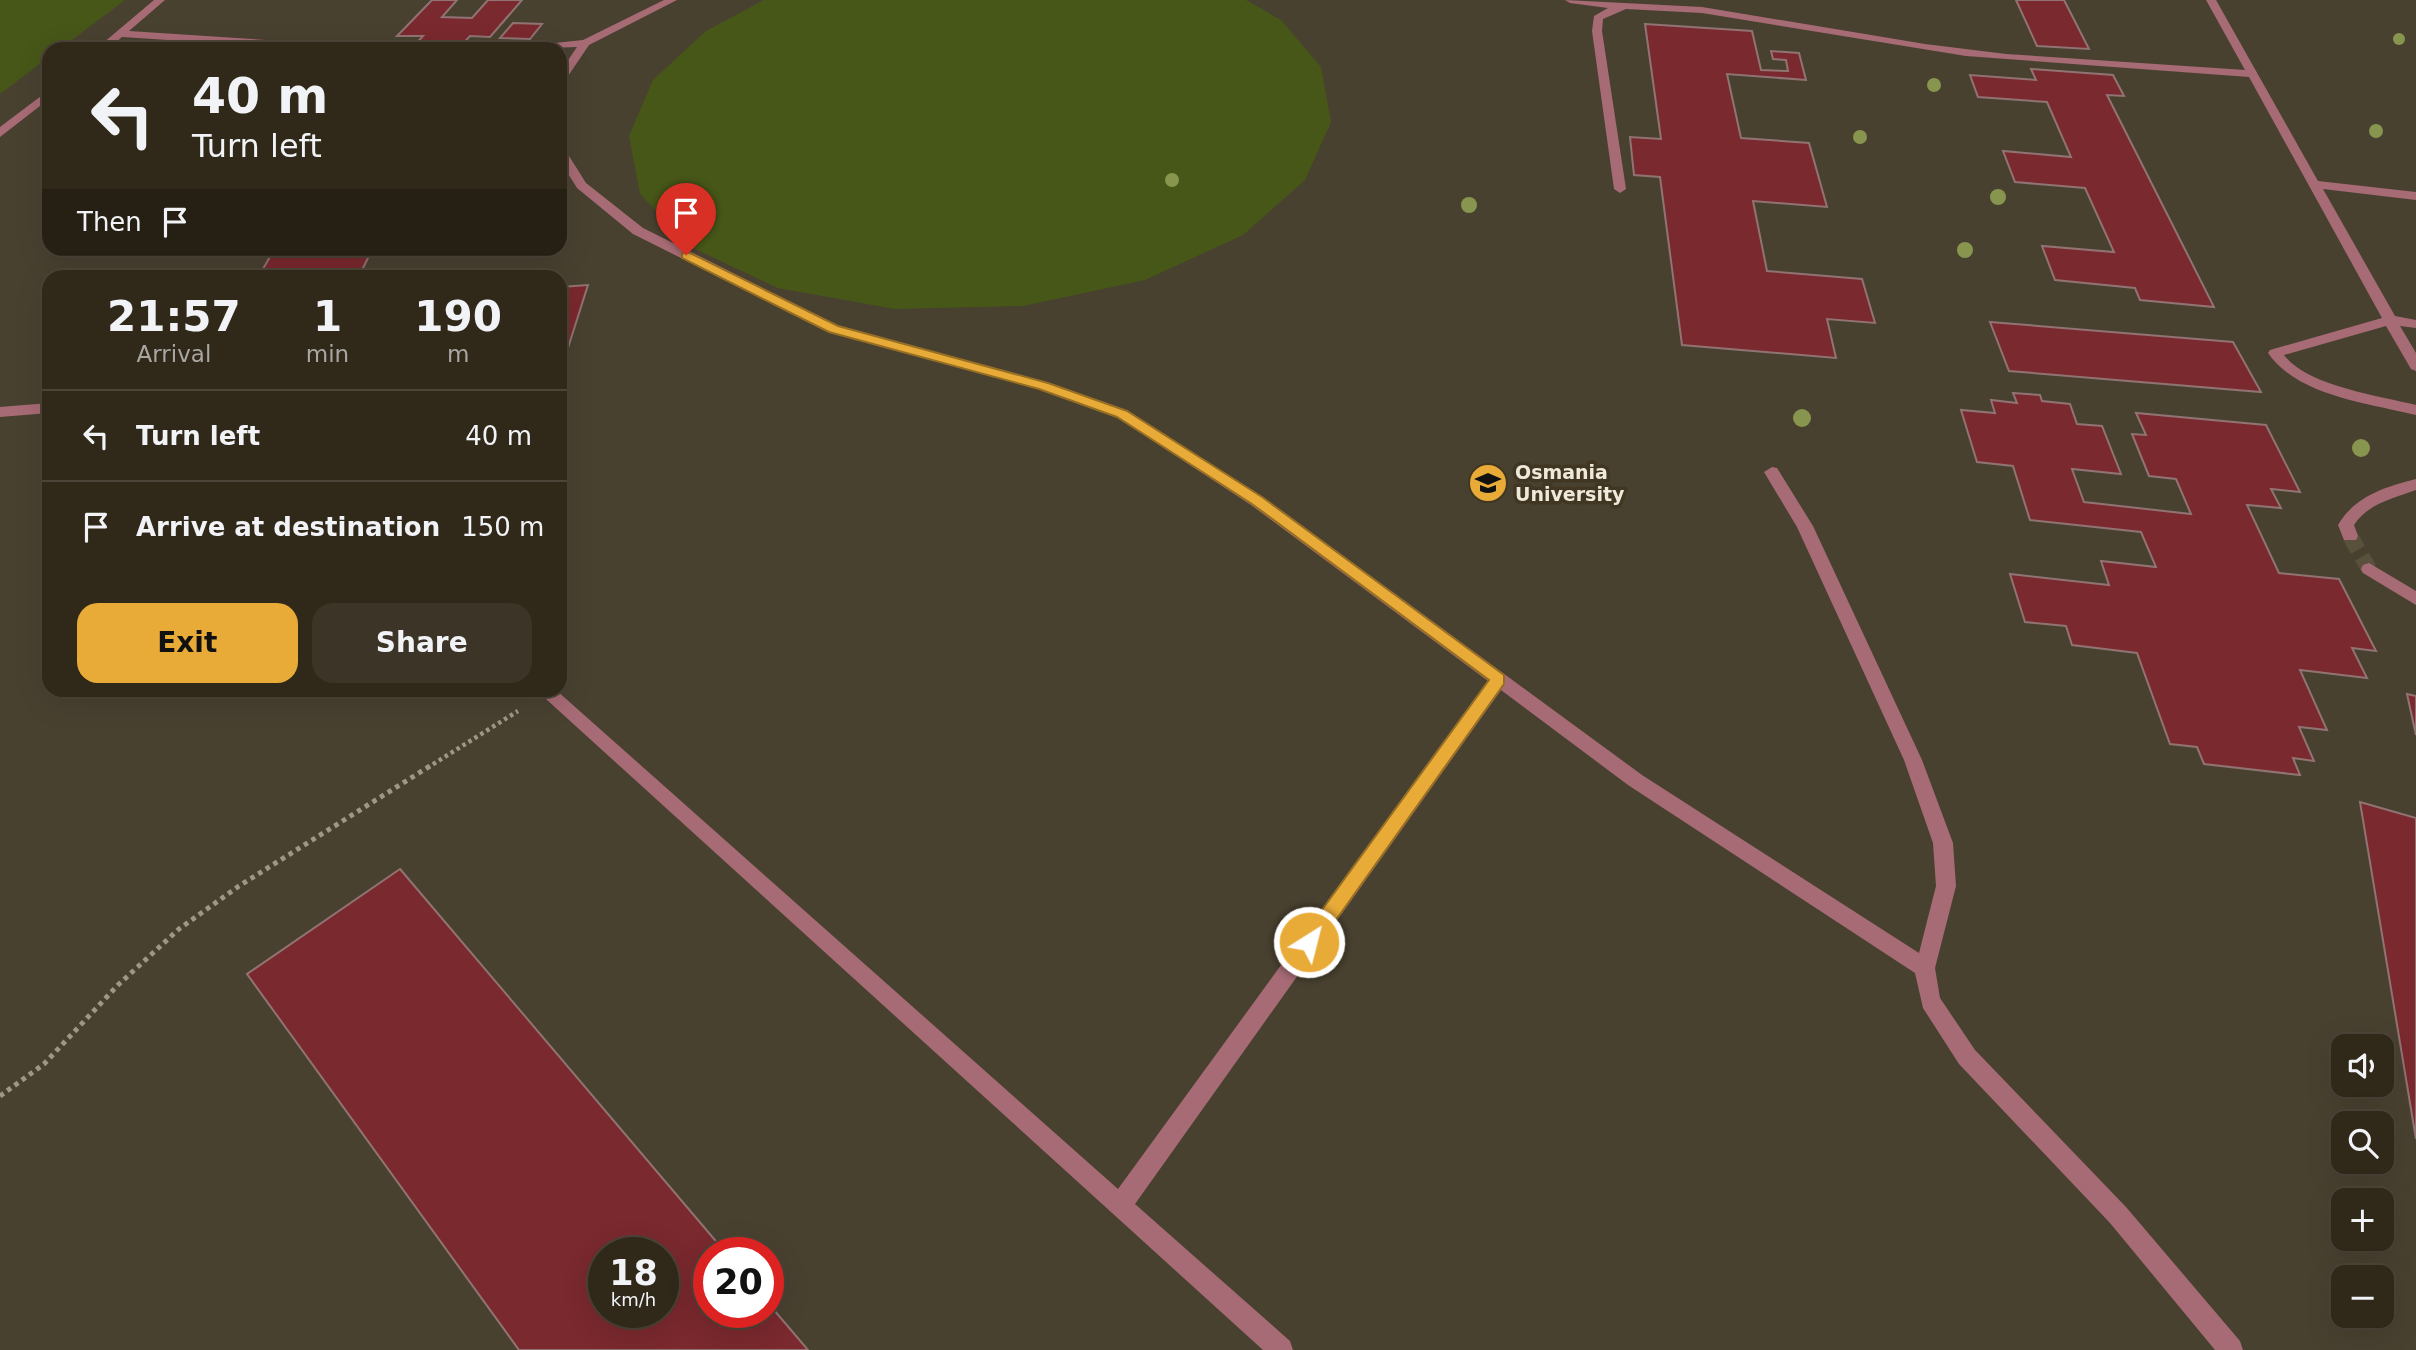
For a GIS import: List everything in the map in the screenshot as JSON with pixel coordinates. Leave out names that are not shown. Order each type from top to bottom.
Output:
[{"type":"street","points":[[110,42],[160,0]]},
{"type":"street","points":[[567,45],[585,43],[672,0]]},
{"type":"street","points":[[1570,0],[1765,16],[1923,47],[1991,55],[2253,74]]},
{"type":"street","points":[[2196,0],[2212,1],[2416,366]]},
{"type":"street","points":[[1620,189],[1597,31],[1598,18],[1608,11],[1625,6]]},
{"type":"street","points":[[120,34],[246,42]]},
{"type":"street","points":[[567,70],[585,43]]},
{"type":"street","points":[[0,133],[42,99]]},
{"type":"street","points":[[567,162],[581,185],[638,231],[834,329],[1044,386],[1122,414],[1257,501],[1635,780],[1925,968]]},
{"type":"street","points":[[2314,184],[2416,196]]},
{"type":"street","points":[[2416,324],[2391,320],[2275,353],[2285,368],[2310,380],[2416,410]]},
{"type":"street","points":[[0,412],[42,409]]},
{"type":"street","points":[[1772,472],[1805,526],[1913,760],[1943,843],[1946,886],[1925,968],[1930,1001],[1967,1057],[2118,1215],[2231,1350]]},
{"type":"street","points":[[2350,536],[2346,525],[2351,513],[2360,505],[2416,484]]},
{"type":"street","points":[[2369,569],[2416,599]]},
{"type":"street","points":[[1120,1205],[1499,679]]},
{"type":"street","points":[[554,697],[1281,1350]]},
{"type":"path","points":[[0,1096],[44,1064],[118,985],[179,929],[239,886],[538,697]]},
{"type":"shaded area","name":"Osmania University","points":[[0,0],[2416,0],[2416,1350],[0,1350]]},
{"type":"green space","points":[[0,0],[125,0],[69,42],[42,42],[42,62],[0,94]]},
{"type":"green space","points":[[764,0],[1246,0],[1281,20],[1321,67],[1331,122],[1305,180],[1243,235],[1145,280],[1023,306],[895,309],[778,288],[691,247],[640,194],[629,136],[653,80],[706,31]]},
{"type":"building","points":[[432,0],[457,0],[442,17],[472,18],[488,0],[522,0],[490,37],[470,36],[464,42],[418,42],[423,36],[397,36]]},
{"type":"building","points":[[2016,0],[2064,0],[2089,49],[2037,46]]},
{"type":"building","points":[[513,23],[542,24],[530,39],[500,38]]},
{"type":"building","points":[[1645,24],[1752,31],[1761,70],[1788,71],[1786,60],[1773,59],[1771,51],[1799,53],[1806,80],[1727,74],[1741,138],[1809,143],[1827,207],[1753,201],[1767,271],[1862,279],[1875,323],[1827,319],[1836,358],[1682,345],[1660,177],[1634,175],[1630,137],[1661,139]]},
{"type":"building","points":[[2031,69],[2113,75],[2124,96],[2107,95],[2214,307],[2140,300],[2135,288],[2055,280],[2042,246],[2114,252],[2085,188],[2015,182],[2003,151],[2071,157],[2047,102],[1978,97],[1970,75],[2036,80]]},
{"type":"building","points":[[270,256],[369,256],[362,270],[262,270]]},
{"type":"building","points":[[588,285],[567,351],[567,286]]},
{"type":"building","points":[[1990,322],[2233,342],[2261,392],[2009,371]]},
{"type":"building","points":[[2013,393],[2040,395],[2042,401],[2070,404],[2077,424],[2102,426],[2121,474],[2072,469],[2084,502],[2191,514],[2176,479],[2149,476],[2132,434],[2146,435],[2136,413],[2266,425],[2300,492],[2271,489],[2281,508],[2247,505],[2279,573],[2339,579],[2376,651],[2352,648],[2367,678],[2300,670],[2327,730],[2299,727],[2314,761],[2293,758],[2300,775],[2204,764],[2197,747],[2170,744],[2137,653],[2072,645],[2066,626],[2025,622],[2010,574],[2109,585],[2101,561],[2156,567],[2141,532],[2030,520],[2013,466],[1977,462],[1961,410],[1995,413],[1991,400],[2017,403]]},
{"type":"building","points":[[2407,694],[2416,696],[2416,735]]},
{"type":"building","points":[[2360,802],[2416,818],[2416,1139]]},
{"type":"building","points":[[400,869],[712,1237],[693,1237],[693,1328],[784,1328],[784,1322],[808,1350],[519,1350],[247,974]]},
{"type":"tunnel","points":[[2350,536],[2369,569]]},
{"type":"place","name":"Osmania University","points":[[1488,483]]},
{"type":"route","points":[[686,255],[834,329],[1044,386],[1122,414],[1257,501],[1499,679],[1309,942]]}]
